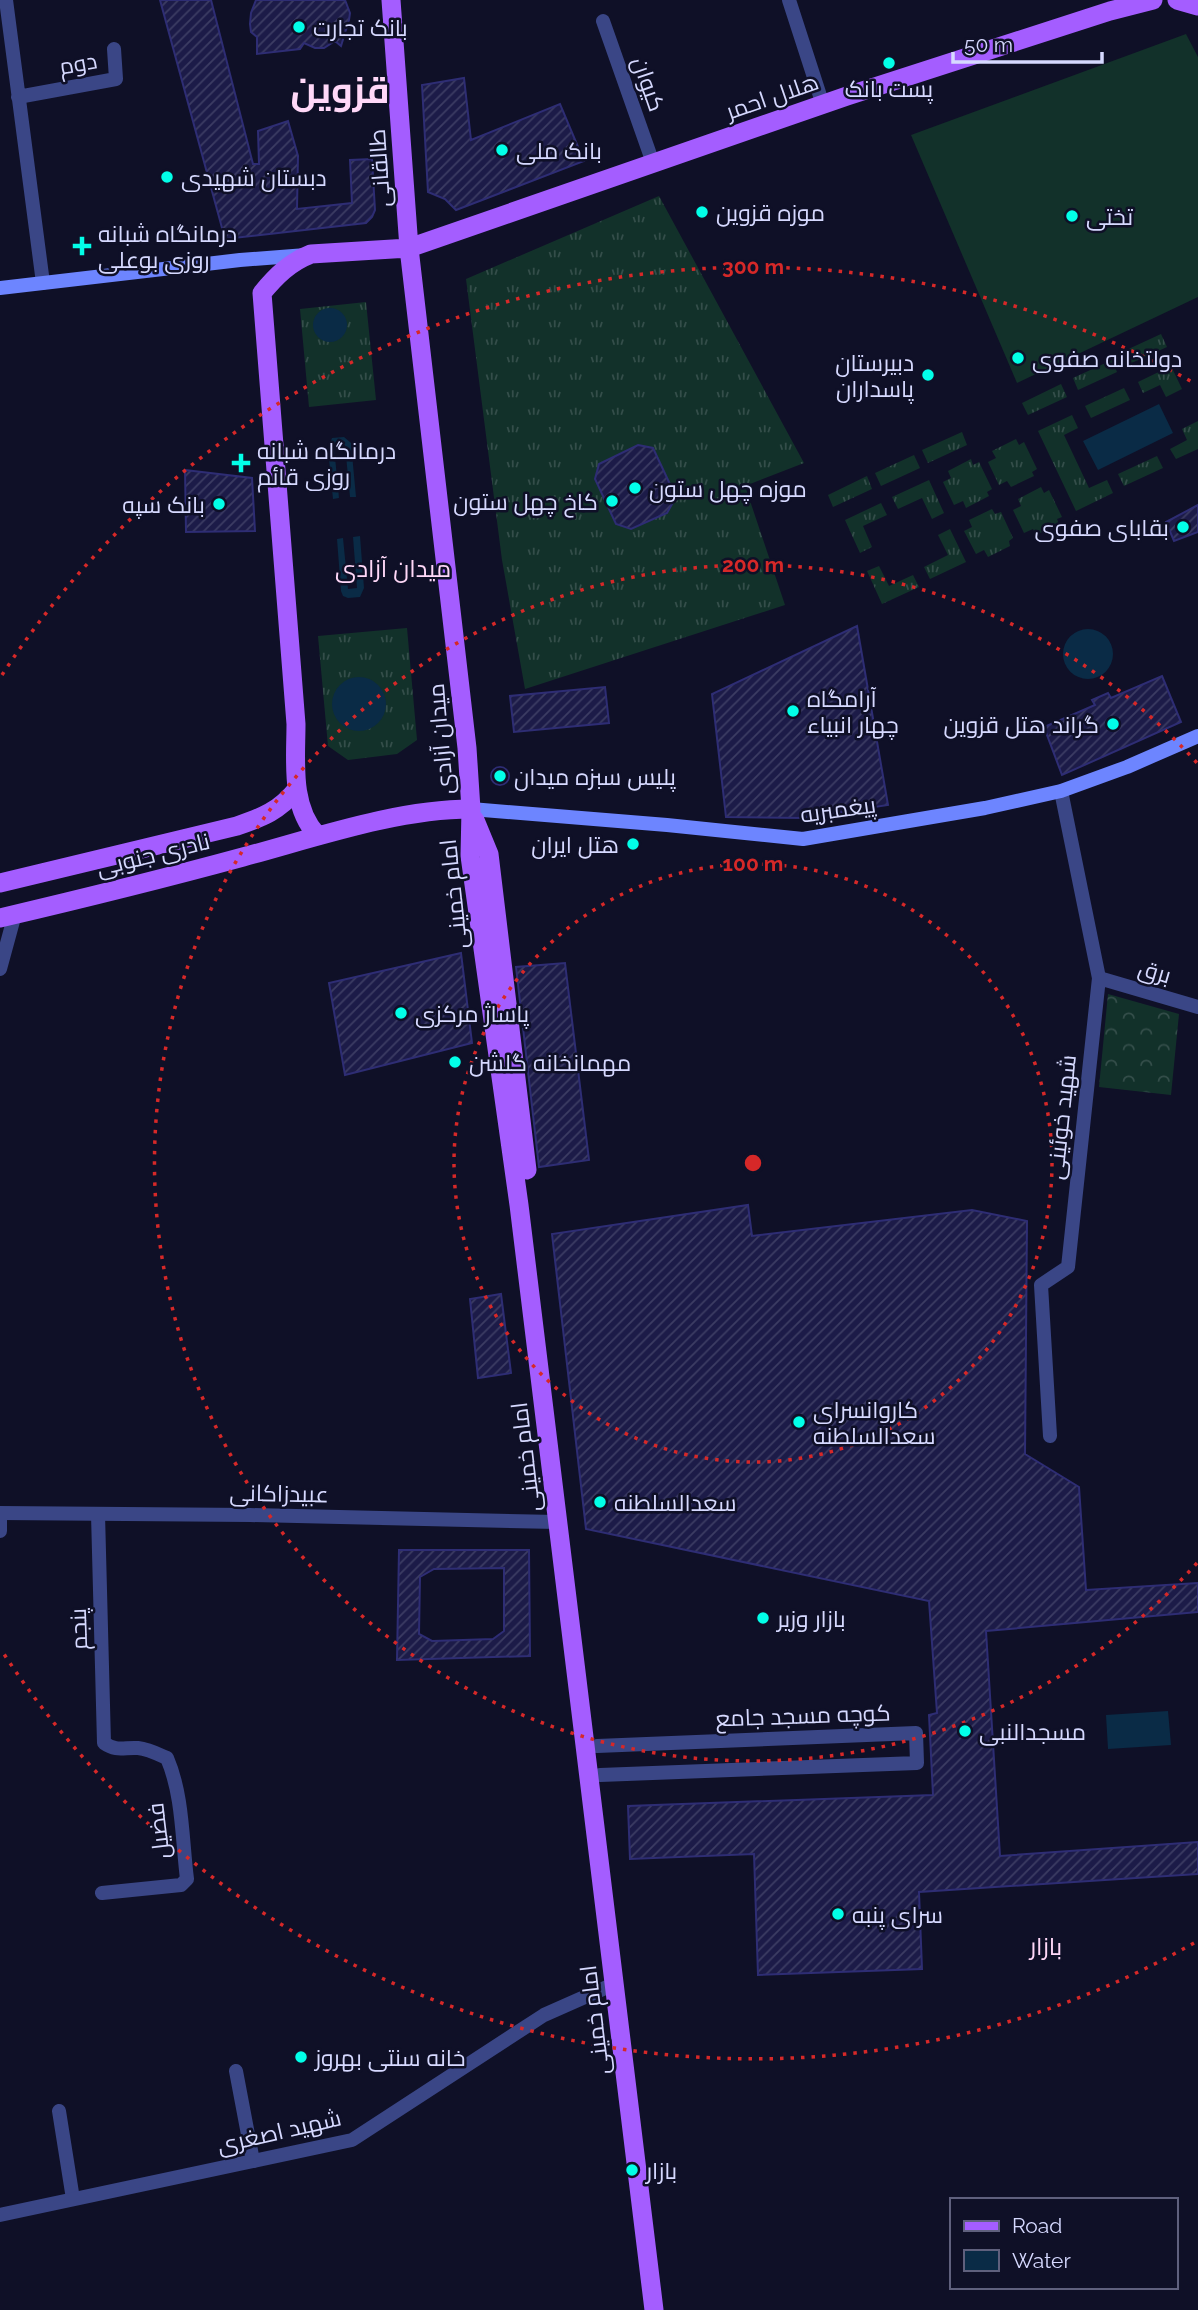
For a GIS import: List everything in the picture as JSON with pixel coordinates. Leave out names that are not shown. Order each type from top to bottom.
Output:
[{"type":"main road","name":"طالقانی","points":[[391,0],[409,248]]},
{"type":"main road","name":"هلال احمر","points":[[409,248],[823,105],[1110,11],[1153,0]]},
{"type":"main road","points":[[1177,0],[1198,6]]},
{"type":"main road","points":[[0,288],[240,260],[409,248]]},
{"type":"main road","name":"میدان آزادی","points":[[317,835],[441,809],[471,809],[467,748],[409,248]]},
{"type":"main road","points":[[310,254],[286,268],[262,293],[296,724],[297,789],[304,818],[317,835]]},
{"type":"main road","name":"پیغمبریه","points":[[471,809],[803,839],[985,808],[1061,791],[1127,767],[1198,736]]},
{"type":"main road","name":"نادری جنوبی","points":[[0,883],[237,826],[278,808],[297,789]]},
{"type":"main road","points":[[278,808],[293,820],[296,835],[294,842]]},
{"type":"main road","name":"امام خمینی","points":[[471,809],[470,856],[517,1192],[654,2310]]},
{"type":"main road","name":"امام خمینی","points":[[471,809],[489,854],[665,2310]]},
{"type":"main road","name":"نادری جنوبی","points":[[8,916],[317,835]]},
{"type":"street","points":[[6,0],[43,283]]},
{"type":"street","points":[[789,0],[823,105]]},
{"type":"street","name":"کیوان","points":[[603,20],[653,163]]},
{"type":"street","name":"دوم","points":[[18,97],[116,79],[114,49]]},
{"type":"street","name":"شهید خوئینی","points":[[1050,1436],[1041,1285],[1069,1267],[1099,978],[1061,791]]},
{"type":"street","points":[[0,969],[8,916]]},
{"type":"street","name":"برق","points":[[1099,978],[1198,1007]]},
{"type":"street","points":[[0,1513],[0,1531]]},
{"type":"street","name":"عبیدزاکانی","points":[[0,1513],[558,1522]]},
{"type":"street","name":"پنجم","points":[[97,1514],[104,1742]]},
{"type":"street","name":"کوچه مسجد جامع","points":[[597,1746],[916,1733],[918,1763],[600,1775]]},
{"type":"street","name":"فضیل","points":[[102,1893],[181,1885],[187,1879],[177,1790],[167,1758],[136,1748],[112,1749],[104,1742]]},
{"type":"street","name":"شهید اصغری","points":[[0,2215],[352,2140],[544,2015],[614,1984]]},
{"type":"street","points":[[236,2071],[253,2161]]},
{"type":"street","points":[[59,2111],[73,2199]]},
{"type":"green space","name":"تختی","points":[[1186,34],[1198,57],[1198,297],[1017,383],[911,135]]},
{"type":"green space","points":[[659,196],[804,463],[745,486],[785,605],[525,689],[502,560],[466,279]]},
{"type":"green space","points":[[366,302],[376,400],[309,407],[300,309]]},
{"type":"green space","points":[[1161,334],[1167,347],[1127,365],[1122,352]]},
{"type":"green space","points":[[1112,360],[1117,372],[1078,390],[1073,378]]},
{"type":"green space","points":[[1171,366],[1182,389],[1166,397],[1160,385],[1143,393],[1138,382]]},
{"type":"green space","points":[[1061,384],[1067,397],[1028,415],[1022,403]]},
{"type":"green space","points":[[1124,388],[1130,400],[1091,418],[1085,406]]},
{"type":"green space","points":[[1072,415],[1078,428],[1064,435],[1089,488],[1107,480],[1113,493],[1076,511],[1038,431]]},
{"type":"green space","points":[[1198,421],[1198,449],[1176,459],[1170,449],[1187,440],[1182,429]]},
{"type":"green space","points":[[962,432],[967,445],[928,463],[922,450]]},
{"type":"green space","points":[[1016,439],[1019,445],[1024,442],[1037,469],[1032,472],[1034,476],[1011,487],[1007,481],[999,485],[988,462],[996,458],[992,451]]},
{"type":"green space","points":[[914,455],[920,468],[881,486],[875,473]]},
{"type":"green space","points":[[1157,456],[1163,468],[1124,486],[1118,474]]},
{"type":"green space","points":[[971,459],[973,465],[979,462],[992,489],[987,492],[989,496],[966,508],[963,501],[954,505],[943,482],[951,478],[948,471]]},
{"type":"green space","points":[[867,476],[872,489],[833,507],[828,495]]},
{"type":"green space","points":[[929,480],[944,513],[932,519],[922,498],[898,509],[892,497]]},
{"type":"green space","points":[[1041,487],[1044,493],[1049,490],[1062,517],[1057,519],[1059,524],[1036,535],[1033,529],[1024,533],[1013,510],[1021,506],[1018,499]]},
{"type":"green space","points":[[881,503],[887,515],[863,526],[872,547],[860,553],[845,520]]},
{"type":"green space","points":[[992,509],[995,514],[1001,512],[1013,538],[1009,541],[1010,546],[988,557],[984,550],[976,554],[964,531],[972,527],[969,520]]},
{"type":"green space","points":[[950,529],[966,562],[930,579],[924,567],[948,555],[938,535]]},
{"type":"green space","points":[[879,566],[889,586],[913,575],[919,587],[882,604],[867,571]]},
{"type":"green space","points":[[407,628],[417,740],[397,754],[348,760],[328,746],[318,636]]},
{"type":"green space","points":[[1108,994],[1179,1014],[1171,1095],[1099,1087]]},
{"type":"water","points":[[330,308],[342,313],[347,325],[342,337],[330,342],[318,337],[313,325],[318,313]]},
{"type":"water","points":[[1159,404],[1173,433],[1098,470],[1083,441]]},
{"type":"water","points":[[344,437],[351,443],[356,497],[350,497],[345,445],[334,447],[339,498],[333,499],[328,449],[332,438]]},
{"type":"water","points":[[360,536],[364,588],[360,597],[348,598],[343,596],[341,591],[337,539],[343,538],[348,589],[357,588],[353,537]]},
{"type":"water","points":[[1088,629],[1106,636],[1113,654],[1106,672],[1088,679],[1070,672],[1063,654],[1070,636]]},
{"type":"water","points":[[359,677],[378,685],[386,704],[378,723],[359,731],[340,723],[332,704],[340,685]]},
{"type":"water","points":[[1168,1711],[1171,1745],[1108,1749],[1106,1715]]},
{"type":"building","points":[[160,0],[211,0],[253,164],[259,164],[258,131],[288,121],[298,156],[297,209],[352,203],[350,160],[372,159],[375,210],[366,223],[225,239]]},
{"type":"building","name":"بانک تجارت","points":[[256,0],[345,0],[350,13],[341,46],[335,41],[324,48],[315,48],[304,43],[300,49],[257,54],[257,37],[251,32],[250,24]]},
{"type":"building","name":"بانک ملی","points":[[464,78],[471,140],[560,104],[584,161],[456,210],[445,199],[428,192],[422,85]]},
{"type":"building","name":"موزه چهل ستون","points":[[638,445],[653,448],[676,497],[667,513],[631,529],[616,524],[595,479],[599,464]]},
{"type":"building","name":"بانک سپه","points":[[185,470],[252,478],[255,531],[186,532]]},
{"type":"building","name":"بقابای صفوی","points":[[1198,505],[1198,532],[1174,541],[1166,522]]},
{"type":"building","name":"آرامگاه چهار انبیاء","points":[[857,626],[888,805],[803,818],[726,817],[712,694]]},
{"type":"building","name":"گراند هتل قزوین","points":[[1162,676],[1181,722],[1062,775],[1044,727],[1095,705],[1092,700],[1108,693],[1111,698]]},
{"type":"building","points":[[605,687],[609,723],[514,732],[510,696]]},
{"type":"building","name":"پلیس سبزه میدان","points":[[500,767],[508,772],[509,776],[504,784],[500,785],[492,780],[491,776],[496,768]]},
{"type":"building","name":"پاساژ مرکزی","points":[[461,953],[472,1043],[345,1075],[329,983]]},
{"type":"building","points":[[565,963],[589,1160],[539,1167],[516,967]]},
{"type":"building","name":"کاروانسرای سعدالسلطنه","points":[[748,1205],[752,1236],[972,1210],[1027,1221],[1025,1454],[1079,1487],[1086,1590],[1198,1583],[1198,1612],[986,1631],[1000,1856],[1198,1842],[1198,1874],[919,1892],[922,1969],[758,1975],[754,1854],[630,1859],[628,1806],[933,1795],[929,1715],[937,1713],[929,1601],[586,1529],[552,1234]]},
{"type":"building","points":[[501,1294],[511,1373],[478,1378],[470,1299]]},
{"type":"building","points":[[399,1550],[529,1550],[530,1656],[397,1660]],"holes":[[[504,1568],[504,1631],[493,1639],[432,1641],[419,1634],[420,1577],[434,1569]]]},
{"type":"place","name":"بانک تجارت","points":[[299,27]]},
{"type":"place","name":"پست بانک","points":[[889,63]]},
{"type":"place","name":"بانک ملی","points":[[502,150]]},
{"type":"place","name":"دبستان شهیدی","points":[[167,177]]},
{"type":"place","name":"موزه قزوین","points":[[702,212]]},
{"type":"place","name":"تختی","points":[[1072,216]]},
{"type":"place","name":"درمانگاه شبانه روزی بوعلی","points":[[82,246]]},
{"type":"place","name":"دولتخانه صفوی","points":[[1018,358]]},
{"type":"place","name":"دبیرستان پاسداران","points":[[928,375]]},
{"type":"place","name":"درمانگاه شبانه روزی قائم","points":[[241,463]]},
{"type":"place","name":"موزه چهل ستون","points":[[635,488]]},
{"type":"place","name":"کاخ چهل ستون","points":[[612,501]]},
{"type":"place","name":"بانک سپه","points":[[219,504]]},
{"type":"place","name":"بقابای صفوی","points":[[1183,527]]},
{"type":"place","name":"آرامگاه چهار انبیاء","points":[[793,711]]},
{"type":"place","name":"گراند هتل قزوین","points":[[1113,724]]},
{"type":"place","name":"پلیس سبزه میدان","points":[[500,776]]},
{"type":"place","name":"هتل ایران","points":[[633,844]]},
{"type":"place","name":"پاساژ مرکزی","points":[[401,1013]]},
{"type":"place","name":"مهمانخانه گلشن","points":[[455,1062]]},
{"type":"place","name":"کاروانسرای سعدالسلطنه","points":[[799,1422]]},
{"type":"place","name":"سعدالسلطنه","points":[[600,1502]]},
{"type":"place","name":"بازار وزیر","points":[[763,1618]]},
{"type":"place","name":"مسجدالنبی","points":[[965,1731]]},
{"type":"place","name":"سرای پنبه","points":[[838,1914]]},
{"type":"place","name":"خانه سنتی بهروز","points":[[301,2057]]},
{"type":"place","name":"بازار","points":[[632,2170]]},
{"type":"district","name":"قزوین","points":[[340,90]]},
{"type":"district","name":"میدان آزادی","points":[[393,568]]},
{"type":"district","name":"بازار","points":[[1046,1946]]}]
